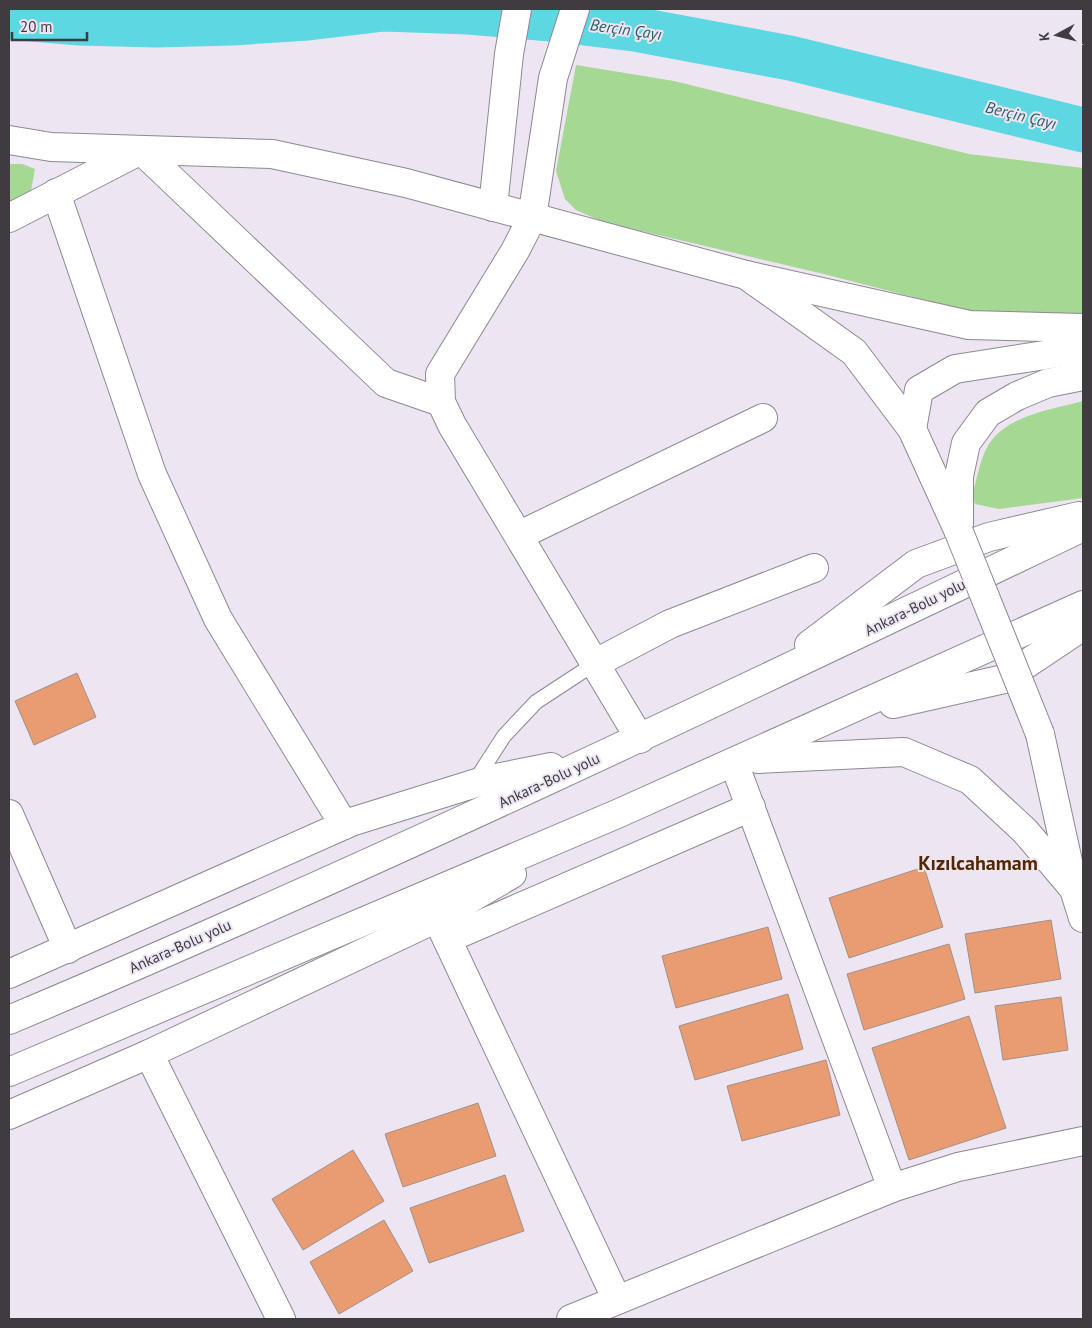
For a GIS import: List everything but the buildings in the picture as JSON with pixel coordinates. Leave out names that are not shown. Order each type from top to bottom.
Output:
[{"type":"main road","points":[[493,207],[509,54],[517,9]]},
{"type":"main road","points":[[575,9],[553,78],[532,218],[515,251],[440,374],[441,402],[452,425],[520,535],[594,664],[640,739]]},
{"type":"main road","points":[[9,140],[52,147],[272,154],[406,183],[746,275],[969,325],[1083,328]]},
{"type":"main road","points":[[9,218],[141,150]]},
{"type":"main road","points":[[141,150],[386,383],[441,402]]},
{"type":"main road","points":[[56,194],[152,474],[214,610],[344,825]]},
{"type":"main road","points":[[746,275],[854,352],[912,429],[959,532],[1040,734],[1074,889],[1083,918]]},
{"type":"main road","points":[[912,429],[919,390],[955,369],[1083,349]]},
{"type":"main road","points":[[959,532],[959,476],[966,443],[988,414],[1017,396],[1048,383],[1083,376]]},
{"type":"main road","points":[[520,535],[763,418]]},
{"type":"main road","points":[[761,682],[916,564],[989,537],[1083,516]]},
{"type":"main road","name":"Ankara-Bolu yolu","points":[[9,1020],[347,873],[592,759],[640,739],[1083,527]]},
{"type":"main road","points":[[594,664],[670,624],[814,568]]},
{"type":"main road","points":[[9,1072],[738,762],[1083,605]]},
{"type":"main road","points":[[834,718],[1004,679],[1083,626]]},
{"type":"main road","points":[[738,762],[904,752],[970,780],[1025,831],[1074,889]]},
{"type":"main road","points":[[9,974],[344,825],[474,783],[592,759]]},
{"type":"main road","points":[[738,762],[751,807],[892,1188]]},
{"type":"main road","points":[[9,1115],[442,929],[751,807]]},
{"type":"main road","points":[[9,814],[68,949]]},
{"type":"main road","points":[[442,929],[617,814]]},
{"type":"main road","points":[[442,929],[617,1300]]},
{"type":"main road","points":[[149,1054],[281,1319]]},
{"type":"main road","points":[[571,1319],[892,1188],[958,1167],[1083,1141]]},
{"type":"lane","points":[[474,783],[504,736],[536,702],[594,664]]},
{"type":"green space","points":[[576,65],[674,81],[969,154],[1083,168],[1083,313],[1029,316],[963,310],[824,274],[603,222],[576,210],[565,199],[556,171]]},
{"type":"green space","points":[[9,164],[22,164],[35,169],[31,191],[9,209]]},
{"type":"green space","points":[[1083,401],[1083,498],[999,509],[975,504],[972,496],[981,462],[989,444],[997,434],[1019,420],[1045,410]]},
{"type":"waterway","name":"Berçin Çayı","points":[[9,17],[80,23],[156,25],[308,18],[384,9],[468,12],[551,19],[634,29],[790,58],[1083,130]]},
{"type":"district","name":"Kızılcahamam","points":[[978,863]]}]
